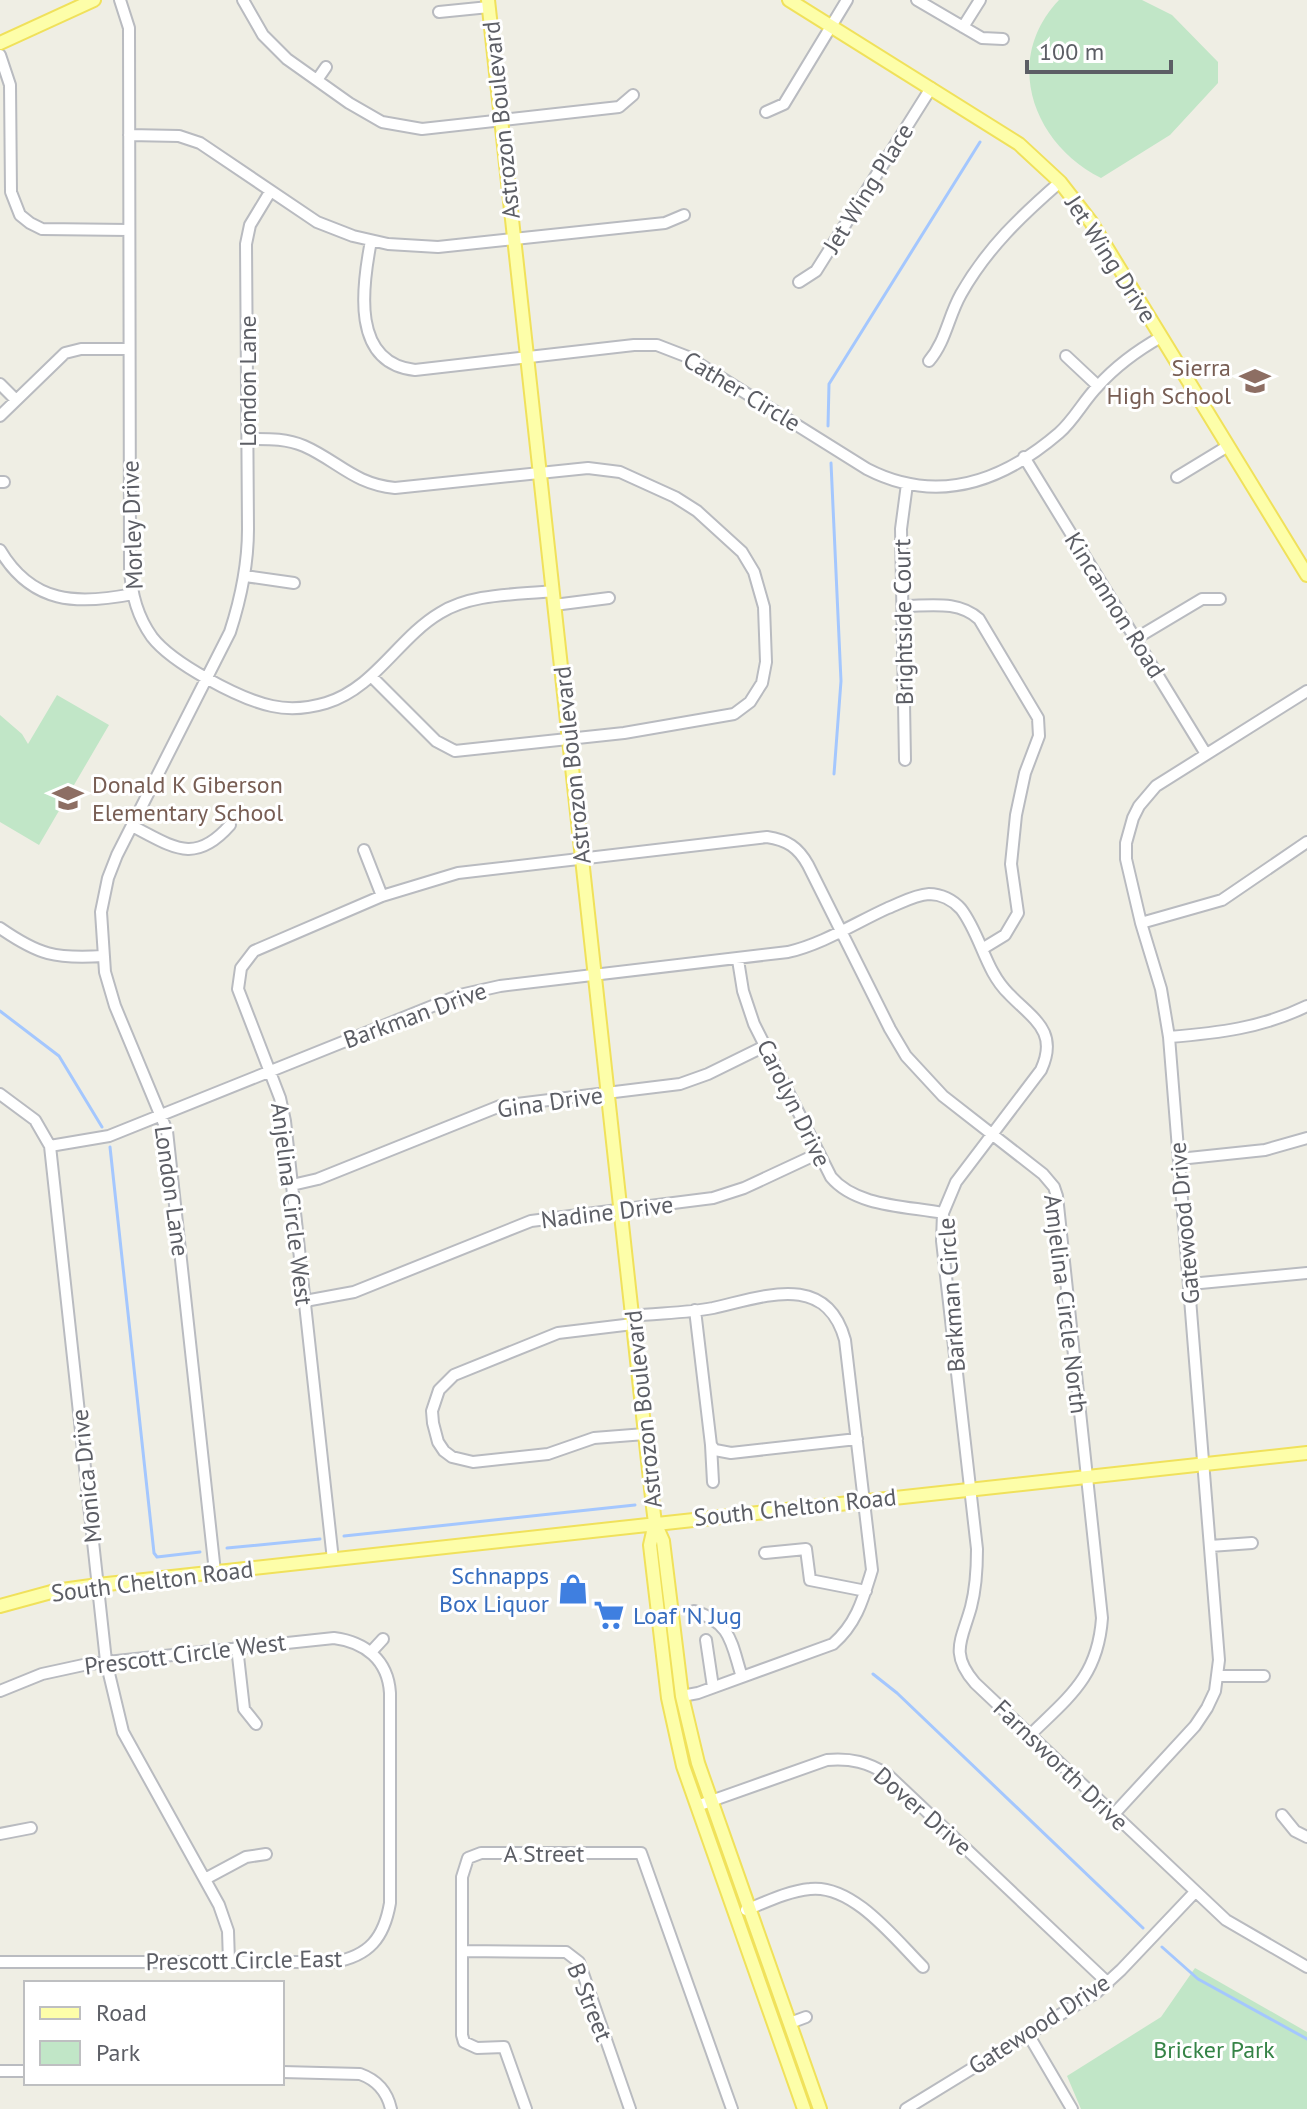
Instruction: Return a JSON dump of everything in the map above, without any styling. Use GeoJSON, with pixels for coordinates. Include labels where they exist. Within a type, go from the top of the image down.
{"type":"FeatureCollection","features":[{"type":"Feature","properties":{"kind":"main road"},"geometry":{"type":"LineString","coordinates":[[0,43],[94,0]]}},
{"type":"Feature","properties":{"kind":"main road","name":"Jet Wing Drive"},"geometry":{"type":"LineString","coordinates":[[789,0],[1019,144],[1060,182],[1091,222],[1307,575]]}},
{"type":"Feature","properties":{"kind":"main road","name":"Astrozon Boulevard"},"geometry":{"type":"LineString","coordinates":[[488,3],[655,1523],[663,1541],[682,1696],[698,1763],[820,2109]]}},
{"type":"Feature","properties":{"kind":"main road","name":"South Chelton Road"},"geometry":{"type":"LineString","coordinates":[[0,1606],[55,1591],[98,1585],[1307,1453]]}},
{"type":"Feature","properties":{"kind":"main road","name":"Astrozon Boulevard"},"geometry":{"type":"LineString","coordinates":[[655,1523],[650,1545],[668,1698],[679,1752],[804,2109]]}},
{"type":"Feature","properties":{"kind":"street","name":"Morley Drive"},"geometry":{"type":"LineString","coordinates":[[120,0],[129,28],[130,568],[133,594],[144,625],[162,649],[186,667],[260,703],[287,708],[315,706],[341,698],[371,676],[426,623],[451,607],[479,599],[609,598]]}},
{"type":"Feature","properties":{"kind":"street"},"geometry":{"type":"LineString","coordinates":[[243,0],[263,35],[287,59],[367,115],[403,127],[438,128],[619,107],[633,95]]}},
{"type":"Feature","properties":{"kind":"street"},"geometry":{"type":"LineString","coordinates":[[766,112],[784,104],[847,0]]}},
{"type":"Feature","properties":{"kind":"street"},"geometry":{"type":"LineString","coordinates":[[917,0],[982,38],[1003,39]]}},
{"type":"Feature","properties":{"kind":"street"},"geometry":{"type":"LineString","coordinates":[[963,27],[980,0]]}},
{"type":"Feature","properties":{"kind":"street","name":"Astrozon Boulevard"},"geometry":{"type":"LineString","coordinates":[[439,12],[488,3]]}},
{"type":"Feature","properties":{"kind":"street"},"geometry":{"type":"LineString","coordinates":[[0,55],[10,85],[11,192],[20,215],[42,229],[129,230]]}},
{"type":"Feature","properties":{"kind":"street"},"geometry":{"type":"LineString","coordinates":[[317,80],[326,67]]}},
{"type":"Feature","properties":{"kind":"street","name":"Jet Wing Place"},"geometry":{"type":"LineString","coordinates":[[799,282],[816,271],[931,88]]}},
{"type":"Feature","properties":{"kind":"street"},"geometry":{"type":"LineString","coordinates":[[129,135],[179,136],[200,143],[317,222],[371,241],[412,247],[438,247],[665,223],[684,215]]}},
{"type":"Feature","properties":{"kind":"street"},"geometry":{"type":"LineString","coordinates":[[929,361],[941,347],[959,299],[985,255],[1010,225],[1060,182]]}},
{"type":"Feature","properties":{"kind":"street","name":"London Lane"},"geometry":{"type":"LineString","coordinates":[[215,1572],[169,1143],[161,1114],[115,1006],[103,956],[101,928],[104,895],[117,855],[230,632],[245,576],[248,548],[247,234],[270,192]]}},
{"type":"Feature","properties":{"kind":"street","name":"Cather Circle"},"geometry":{"type":"LineString","coordinates":[[371,241],[363,285],[368,331],[376,350],[392,364],[415,370],[634,345],[667,347],[867,469],[907,484],[932,488],[962,485],[987,478],[1024,457],[1058,434],[1113,371],[1161,337]]}},
{"type":"Feature","properties":{"kind":"street"},"geometry":{"type":"LineString","coordinates":[[0,416],[65,353],[81,349],[129,349]]}},
{"type":"Feature","properties":{"kind":"street"},"geometry":{"type":"LineString","coordinates":[[1066,356],[1098,386]]}},
{"type":"Feature","properties":{"kind":"street"},"geometry":{"type":"LineString","coordinates":[[0,384],[15,399]]}},
{"type":"Feature","properties":{"kind":"street"},"geometry":{"type":"LineString","coordinates":[[248,439],[275,439],[301,445],[354,478],[380,487],[409,488],[588,468],[620,472],[686,504],[732,542],[754,572],[764,607],[765,673],[757,693],[734,714],[569,739],[455,751],[436,741],[371,676]]}},
{"type":"Feature","properties":{"kind":"street"},"geometry":{"type":"LineString","coordinates":[[1177,477],[1228,446]]}},
{"type":"Feature","properties":{"kind":"street","name":"Kincannon Road"},"geometry":{"type":"LineString","coordinates":[[1024,457],[1206,754]]}},
{"type":"Feature","properties":{"kind":"street","name":"Brightside Court"},"geometry":{"type":"LineString","coordinates":[[905,760],[902,517],[907,484]]}},
{"type":"Feature","properties":{"kind":"street"},"geometry":{"type":"LineString","coordinates":[[0,550],[25,581],[58,598],[88,601],[133,594]]}},
{"type":"Feature","properties":{"kind":"street"},"geometry":{"type":"LineString","coordinates":[[245,576],[294,583]]}},
{"type":"Feature","properties":{"kind":"street"},"geometry":{"type":"LineString","coordinates":[[1135,639],[1202,599],[1220,599]]}},
{"type":"Feature","properties":{"kind":"street"},"geometry":{"type":"LineString","coordinates":[[903,606],[948,605],[973,614],[979,619],[1038,718],[1039,736],[1025,773],[1016,815],[1011,864],[1018,913],[1005,935],[982,949]]}},
{"type":"Feature","properties":{"kind":"street","name":"Gatewood Drive"},"geometry":{"type":"LineString","coordinates":[[1114,1814],[1195,1726],[1211,1700],[1219,1660],[1169,1037],[1161,989],[1126,859],[1126,843],[1139,806],[1156,786],[1307,691]]}},
{"type":"Feature","properties":{"kind":"street"},"geometry":{"type":"LineString","coordinates":[[132,826],[186,850],[215,842],[230,825]]}},
{"type":"Feature","properties":{"kind":"street","name":"Anjelina Circle West"},"geometry":{"type":"LineString","coordinates":[[333,1560],[283,1109],[238,989],[245,959],[264,945],[382,896],[474,869],[767,837],[786,841],[802,855],[840,930]]}},
{"type":"Feature","properties":{"kind":"street"},"geometry":{"type":"LineString","coordinates":[[1141,923],[1222,900],[1307,842]]}},
{"type":"Feature","properties":{"kind":"street"},"geometry":{"type":"LineString","coordinates":[[364,850],[382,896]]}},
{"type":"Feature","properties":{"kind":"street","name":"Barkman Circle"},"geometry":{"type":"LineString","coordinates":[[840,930],[910,899],[931,894],[949,899],[969,923],[1002,987],[1042,1027],[1047,1043],[1041,1070],[956,1182],[943,1213],[942,1241],[969,1489]]}},
{"type":"Feature","properties":{"kind":"street"},"geometry":{"type":"LineString","coordinates":[[0,928],[39,952],[74,958],[103,956]]}},
{"type":"Feature","properties":{"kind":"street","name":"Barkman Drive"},"geometry":{"type":"LineString","coordinates":[[50,1146],[97,1140],[460,995],[500,986],[738,960],[798,950],[840,930]]}},
{"type":"Feature","properties":{"kind":"street","name":"Amjelina Circle North"},"geometry":{"type":"LineString","coordinates":[[840,930],[906,1056],[943,1096],[1043,1174],[1057,1196],[1102,1618],[1101,1639],[1089,1672],[1031,1734]]}},
{"type":"Feature","properties":{"kind":"street","name":"Carolyn Drive"},"geometry":{"type":"LineString","coordinates":[[738,960],[746,1003],[765,1046],[817,1154],[838,1185],[856,1196],[943,1213]]}},
{"type":"Feature","properties":{"kind":"street"},"geometry":{"type":"LineString","coordinates":[[1169,1037],[1257,1026],[1307,1006]]}},
{"type":"Feature","properties":{"kind":"street","name":"Gina Drive"},"geometry":{"type":"LineString","coordinates":[[292,1185],[318,1179],[500,1106],[693,1080],[765,1046]]}},
{"type":"Feature","properties":{"kind":"street"},"geometry":{"type":"LineString","coordinates":[[0,1094],[35,1120],[50,1146]]}},
{"type":"Feature","properties":{"kind":"street"},"geometry":{"type":"LineString","coordinates":[[1179,1159],[1255,1152],[1307,1138]]}},
{"type":"Feature","properties":{"kind":"street","name":"Monica Drive"},"geometry":{"type":"LineString","coordinates":[[50,1146],[106,1661],[123,1732],[225,1919],[229,1962]]}},
{"type":"Feature","properties":{"kind":"street","name":"Nadine Drive"},"geometry":{"type":"LineString","coordinates":[[305,1301],[354,1292],[531,1221],[698,1201],[730,1193],[817,1154]]}},
{"type":"Feature","properties":{"kind":"street"},"geometry":{"type":"LineString","coordinates":[[1190,1284],[1307,1273]]}},
{"type":"Feature","properties":{"kind":"street"},"geometry":{"type":"LineString","coordinates":[[645,1434],[594,1438],[548,1454],[473,1462],[452,1457],[444,1451],[438,1442],[432,1411],[439,1390],[454,1375],[558,1333],[794,1293],[823,1304],[837,1319],[845,1340],[866,1499],[872,1570],[866,1591],[854,1620],[833,1644],[682,1696]]}},
{"type":"Feature","properties":{"kind":"street"},"geometry":{"type":"LineString","coordinates":[[695,1310],[713,1482]]}},
{"type":"Feature","properties":{"kind":"street"},"geometry":{"type":"LineString","coordinates":[[711,1445],[715,1450],[731,1453],[857,1439]]}},
{"type":"Feature","properties":{"kind":"street","name":"Farnsworth Drive"},"geometry":{"type":"LineString","coordinates":[[969,1489],[977,1549],[977,1578],[971,1608],[959,1640],[959,1656],[964,1670],[1226,1920],[1307,1967]]}},
{"type":"Feature","properties":{"kind":"street"},"geometry":{"type":"LineString","coordinates":[[1210,1546],[1252,1543]]}},
{"type":"Feature","properties":{"kind":"street"},"geometry":{"type":"LineString","coordinates":[[765,1553],[806,1549],[810,1580],[866,1591]]}},
{"type":"Feature","properties":{"kind":"street"},"geometry":{"type":"LineString","coordinates":[[694,1611],[714,1617],[719,1622],[730,1640],[742,1677]]}},
{"type":"Feature","properties":{"kind":"street","name":"Prescott Circle West"},"geometry":{"type":"LineString","coordinates":[[0,1691],[42,1674],[106,1661],[237,1647],[334,1638],[353,1641],[371,1652]]}},
{"type":"Feature","properties":{"kind":"street"},"geometry":{"type":"LineString","coordinates":[[371,1652],[383,1639]]}},
{"type":"Feature","properties":{"kind":"street"},"geometry":{"type":"LineString","coordinates":[[706,1640],[713,1687]]}},
{"type":"Feature","properties":{"kind":"street"},"geometry":{"type":"LineString","coordinates":[[237,1647],[244,1709],[256,1724]]}},
{"type":"Feature","properties":{"kind":"street","name":"Prescott Circle East"},"geometry":{"type":"LineString","coordinates":[[0,1962],[334,1962],[360,1955],[372,1946],[384,1925],[390,1903],[390,1693],[384,1667],[371,1652]]}},
{"type":"Feature","properties":{"kind":"street"},"geometry":{"type":"LineString","coordinates":[[1218,1676],[1264,1676]]}},
{"type":"Feature","properties":{"kind":"street","name":"Dover Drive"},"geometry":{"type":"LineString","coordinates":[[697,1806],[827,1760],[844,1758],[875,1766],[1108,1983]]}},
{"type":"Feature","properties":{"kind":"street"},"geometry":{"type":"LineString","coordinates":[[1282,1815],[1295,1831],[1307,1837]]}},
{"type":"Feature","properties":{"kind":"street"},"geometry":{"type":"LineString","coordinates":[[0,1834],[31,1828]]}},
{"type":"Feature","properties":{"kind":"street","name":"A Street"},"geometry":{"type":"LineString","coordinates":[[526,2109],[504,2047],[477,2048],[464,2042],[461,2027],[462,1877],[465,1864],[475,1855],[641,1853],[732,2109]]}},
{"type":"Feature","properties":{"kind":"street"},"geometry":{"type":"LineString","coordinates":[[205,1879],[246,1857],[266,1854]]}},
{"type":"Feature","properties":{"kind":"street"},"geometry":{"type":"LineString","coordinates":[[734,1915],[798,1891],[825,1889],[855,1902],[923,1967]]}},
{"type":"Feature","properties":{"kind":"street","name":"Gatewood Drive"},"geometry":{"type":"LineString","coordinates":[[906,2109],[1108,1983],[1195,1892]]}},
{"type":"Feature","properties":{"kind":"street"},"geometry":{"type":"LineString","coordinates":[[372,1946],[382,1955]]}},
{"type":"Feature","properties":{"kind":"street","name":"B Street"},"geometry":{"type":"LineString","coordinates":[[462,1951],[572,1951],[579,1962],[630,2109]]}},
{"type":"Feature","properties":{"kind":"street"},"geometry":{"type":"LineString","coordinates":[[790,2023],[806,2017]]}},
{"type":"Feature","properties":{"kind":"street"},"geometry":{"type":"LineString","coordinates":[[1028,2034],[1072,2109]]}},
{"type":"Feature","properties":{"kind":"street"},"geometry":{"type":"LineString","coordinates":[[0,2071],[24,2071]]}},
{"type":"Feature","properties":{"kind":"street"},"geometry":{"type":"LineString","coordinates":[[284,2072],[347,2072],[371,2078],[385,2093],[391,2109]]}},
{"type":"Feature","properties":{"kind":"street"},"geometry":{"type":"LineString","coordinates":[[379,2085],[388,2076]]}},
{"type":"Feature","properties":{"kind":"green space"},"geometry":{"type":"Polygon","coordinates":[[[1059,0],[1142,0],[1172,15],[1218,62],[1218,83],[1170,135],[1101,178],[1077,163],[1058,144],[1043,123],[1033,99],[1029,74],[1032,48],[1042,23],[1059,0]]]}},
{"type":"Feature","properties":{"kind":"green space"},"geometry":{"type":"Polygon","coordinates":[[[57,695],[109,725],[39,845],[0,822],[0,715],[22,734],[28,744],[57,695]]]}},
{"type":"Feature","properties":{"kind":"green space","name":"Bricker Park"},"geometry":{"type":"Polygon","coordinates":[[[1195,1968],[1307,2032],[1307,2109],[1081,2109],[1067,2076],[1161,2017],[1195,1968]]]}},
{"type":"Feature","properties":{"kind":"waterway"},"geometry":{"type":"LineString","coordinates":[[828,426],[829,384],[980,142]]}},
{"type":"Feature","properties":{"kind":"waterway"},"geometry":{"type":"LineString","coordinates":[[831,463],[841,681],[834,774]]}},
{"type":"Feature","properties":{"kind":"waterway"},"geometry":{"type":"LineString","coordinates":[[0,1011],[59,1056],[102,1127]]}},
{"type":"Feature","properties":{"kind":"waterway"},"geometry":{"type":"LineString","coordinates":[[110,1147],[154,1553],[157,1557],[200,1552]]}},
{"type":"Feature","properties":{"kind":"waterway"},"geometry":{"type":"LineString","coordinates":[[344,1536],[635,1505]]}},
{"type":"Feature","properties":{"kind":"waterway"},"geometry":{"type":"LineString","coordinates":[[227,1548],[320,1539]]}},
{"type":"Feature","properties":{"kind":"waterway"},"geometry":{"type":"LineString","coordinates":[[873,1674],[897,1693],[1143,1928]]}},
{"type":"Feature","properties":{"kind":"waterway"},"geometry":{"type":"LineString","coordinates":[[1162,1947],[1198,1979],[1307,2039]]}},
{"type":"Feature","properties":{"kind":"place","name":"Sierra High School"},"geometry":{"type":"Point","coordinates":[1255,381]}},
{"type":"Feature","properties":{"kind":"place","name":"Donald K Giberson Elementary School"},"geometry":{"type":"Point","coordinates":[68,798]}},
{"type":"Feature","properties":{"kind":"place","name":"Schnapps Box Liquor"},"geometry":{"type":"Point","coordinates":[573,1589]}},
{"type":"Feature","properties":{"kind":"place","name":"Loaf 'N Jug"},"geometry":{"type":"Point","coordinates":[609,1615]}}]}
